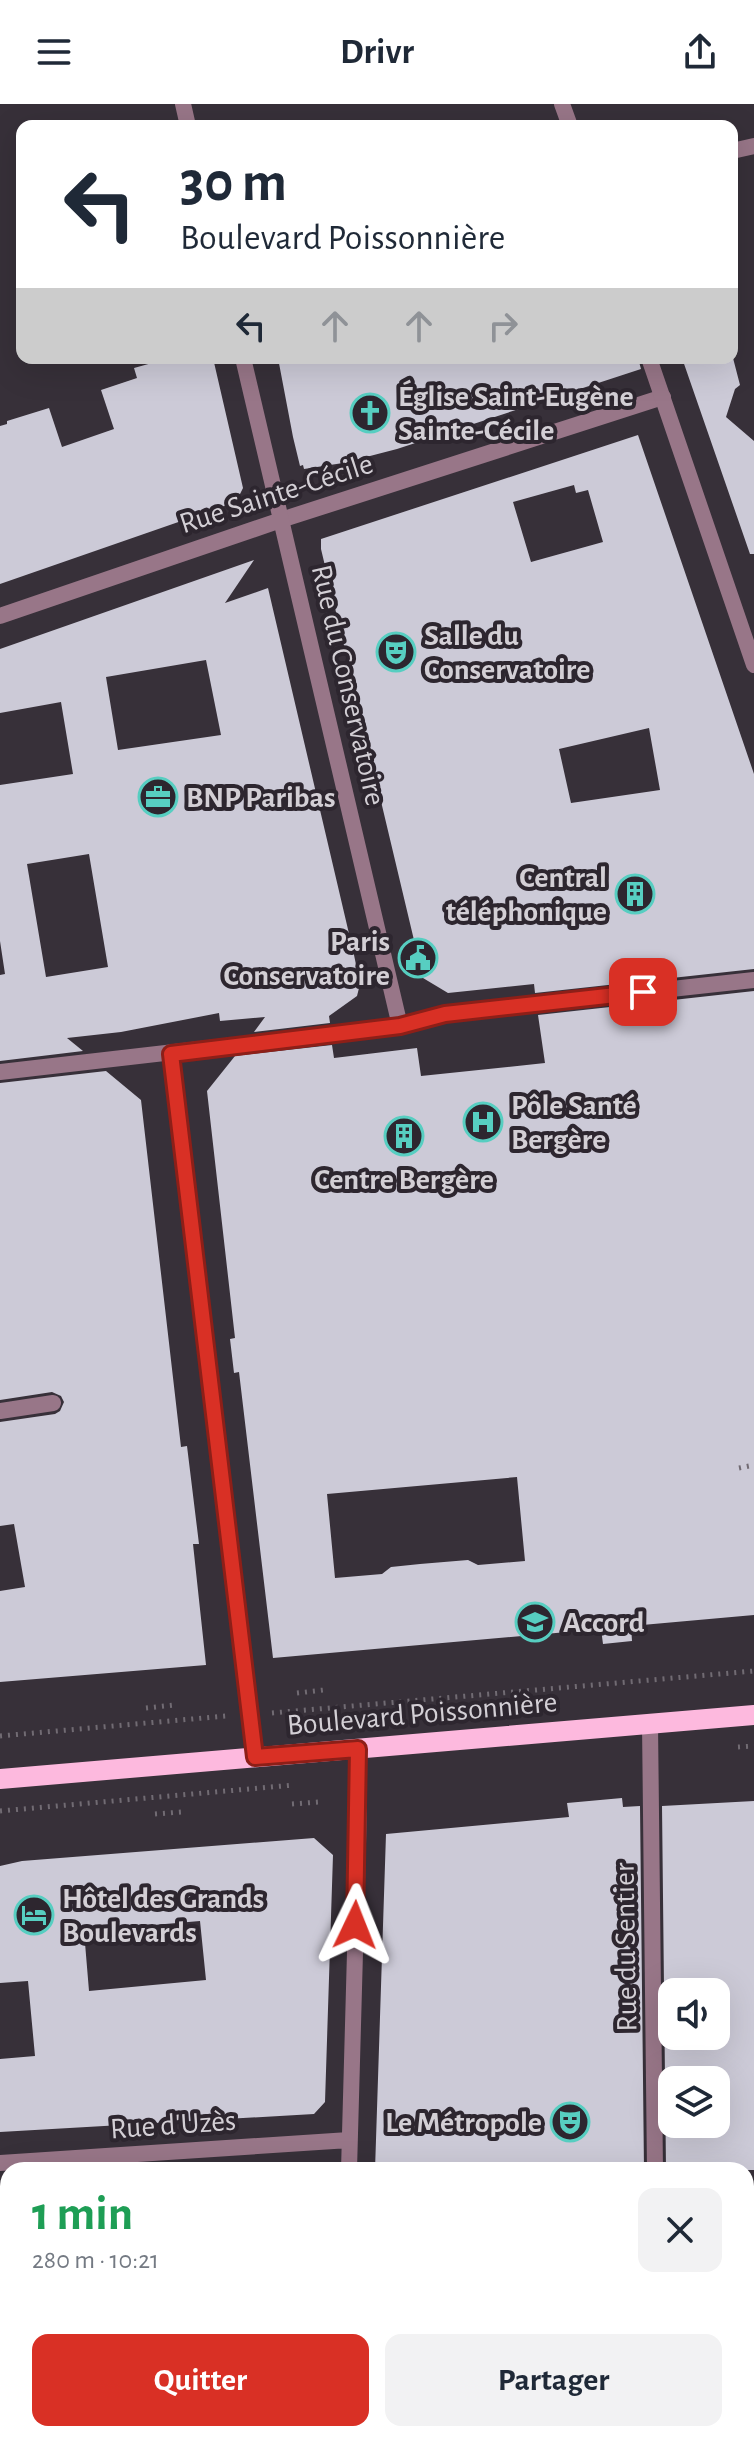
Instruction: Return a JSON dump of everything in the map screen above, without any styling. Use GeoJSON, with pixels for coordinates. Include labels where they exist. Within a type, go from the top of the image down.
{"type":"FeatureCollection","features":[{"type":"Feature","properties":{"kind":"main road","name":"Boulevard Poissonnière"},"geometry":{"type":"LineString","coordinates":[[0,1779],[754,1715]]}},
{"type":"Feature","properties":{"kind":"street","name":"Rue du Conservatoire"},"geometry":{"type":"LineString","coordinates":[[244,364],[400,1026]]}},
{"type":"Feature","properties":{"kind":"street"},"geometry":{"type":"LineString","coordinates":[[651,364],[754,665]]}},
{"type":"Feature","properties":{"kind":"street","name":"Rue Sainte-Cécile"},"geometry":{"type":"LineString","coordinates":[[0,616],[281,520],[663,397]]}},
{"type":"Feature","properties":{"kind":"street"},"geometry":{"type":"LineString","coordinates":[[0,1072],[400,1026],[445,1014],[754,980]]}},
{"type":"Feature","properties":{"kind":"street"},"geometry":{"type":"LineString","coordinates":[[171,1054],[255,1757]]}},
{"type":"Feature","properties":{"kind":"street"},"geometry":{"type":"LineString","coordinates":[[0,1411],[53,1403]]}},
{"type":"Feature","properties":{"kind":"street","name":"Rue du Sentier"},"geometry":{"type":"LineString","coordinates":[[650,1724],[655,2162]]}},
{"type":"Feature","properties":{"kind":"street"},"geometry":{"type":"LineString","coordinates":[[349,2162],[358,1749]]}},
{"type":"Feature","properties":{"kind":"street","name":"Rue d'Uzès"},"geometry":{"type":"LineString","coordinates":[[15,2162],[349,2140]]}},
{"type":"Feature","properties":{"kind":"path"},"geometry":{"type":"LineString","coordinates":[[739,1468],[754,1465]]}},
{"type":"Feature","properties":{"kind":"path","name":"Boulevard Poissonnière"},"geometry":{"type":"LineString","coordinates":[[273,1713],[754,1671]]}},
{"type":"Feature","properties":{"kind":"path"},"geometry":{"type":"LineString","coordinates":[[297,1693],[324,1690]]}},
{"type":"Feature","properties":{"kind":"path"},"geometry":{"type":"LineString","coordinates":[[146,1708],[174,1705]]}},
{"type":"Feature","properties":{"kind":"path"},"geometry":{"type":"LineString","coordinates":[[0,1736],[233,1716]]}},
{"type":"Feature","properties":{"kind":"path"},"geometry":{"type":"LineString","coordinates":[[292,1804],[319,1802]]}},
{"type":"Feature","properties":{"kind":"path"},"geometry":{"type":"LineString","coordinates":[[155,1814],[181,1812]]}},
{"type":"Feature","properties":{"kind":"building"},"geometry":{"type":"Polygon","coordinates":[[[148,364],[214,364],[243,488],[236,502],[0,584],[0,426],[49,408],[62,447],[114,429],[101,390],[137,378],[134,368],[148,364]]]}},
{"type":"Feature","properties":{"kind":"building","name":"Église Saint-Eugène Sainte-Cécile"},"geometry":{"type":"Polygon","coordinates":[[[279,364],[640,364],[641,369],[397,449],[343,463],[304,469],[303,465],[300,466],[279,364]]]}},
{"type":"Feature","properties":{"kind":"building"},"geometry":{"type":"Polygon","coordinates":[[[684,364],[735,364],[740,385],[735,389],[726,417],[754,441],[754,554],[750,554],[684,364]]]}},
{"type":"Feature","properties":{"kind":"building"},"geometry":{"type":"Polygon","coordinates":[[[638,435],[754,774],[754,969],[535,993],[534,984],[448,993],[423,978],[321,539],[638,435]],[[574,485],[513,502],[531,562],[603,542],[588,490],[576,493],[574,485]],[[649,728],[559,749],[571,803],[660,790],[649,728]]]}},
{"type":"Feature","properties":{"kind":"building","name":"BNP Paribas"},"geometry":{"type":"Polygon","coordinates":[[[254,560],[225,603],[268,588],[360,984],[357,996],[329,1016],[330,1023],[254,1032],[265,1017],[220,1021],[219,1013],[121,1032],[67,1038],[83,1051],[0,1061],[0,975],[5,974],[0,941],[0,785],[73,774],[61,702],[0,713],[0,649],[254,560]],[[206,660],[106,677],[118,750],[221,735],[206,660]],[[89,854],[27,864],[46,977],[108,967],[89,854]]]}},
{"type":"Feature","properties":{"kind":"building"},"geometry":{"type":"Polygon","coordinates":[[[754,991],[754,1615],[631,1626],[632,1641],[603,1644],[601,1629],[273,1658],[239,1372],[234,1373],[230,1339],[235,1338],[207,1091],[235,1056],[332,1045],[334,1058],[417,1048],[421,1076],[545,1063],[538,1015],[754,991]],[[517,1477],[327,1494],[335,1578],[382,1574],[391,1567],[420,1564],[468,1560],[478,1565],[525,1561],[517,1477]]]}},
{"type":"Feature","properties":{"kind":"building"},"geometry":{"type":"Polygon","coordinates":[[[106,1071],[141,1100],[181,1447],[187,1446],[199,1544],[193,1544],[206,1665],[0,1682],[0,1591],[25,1587],[14,1524],[0,1526],[0,1422],[55,1414],[64,1402],[61,1396],[52,1392],[0,1400],[0,1083],[106,1071]]]}},
{"type":"Feature","properties":{"kind":"building"},"geometry":{"type":"Polygon","coordinates":[[[622,1798],[623,1807],[640,1806],[644,2162],[375,2162],[386,1834],[569,1817],[567,1803],[622,1798]]]}},
{"type":"Feature","properties":{"kind":"building"},"geometry":{"type":"Polygon","coordinates":[[[754,1801],[754,2162],[666,2162],[666,2138],[730,2138],[730,2066],[665,2066],[665,2050],[730,2050],[730,1978],[664,1978],[662,1806],[754,1801]]]}},
{"type":"Feature","properties":{"kind":"building"},"geometry":{"type":"Polygon","coordinates":[[[314,1838],[333,1855],[325,2102],[314,2114],[0,2132],[0,2059],[35,2056],[28,1981],[0,1983],[0,1866],[22,1861],[314,1838]],[[200,1921],[84,1931],[89,1991],[206,1980],[200,1921]]]}},
{"type":"Feature","properties":{"kind":"place","name":"Église Saint-Eugène Sainte-Cécile"},"geometry":{"type":"Point","coordinates":[370,413]}},
{"type":"Feature","properties":{"kind":"place","name":"Salle du Conservatoire"},"geometry":{"type":"Point","coordinates":[396,652]}},
{"type":"Feature","properties":{"kind":"place","name":"BNP Paribas"},"geometry":{"type":"Point","coordinates":[158,797]}},
{"type":"Feature","properties":{"kind":"place","name":"Central téléphonique"},"geometry":{"type":"Point","coordinates":[635,894]}},
{"type":"Feature","properties":{"kind":"place","name":"Paris Conservatoire"},"geometry":{"type":"Point","coordinates":[418,958]}},
{"type":"Feature","properties":{"kind":"place","name":"Pôle Santé Bergère"},"geometry":{"type":"Point","coordinates":[483,1122]}},
{"type":"Feature","properties":{"kind":"place","name":"Centre Bergère"},"geometry":{"type":"Point","coordinates":[404,1136]}},
{"type":"Feature","properties":{"kind":"place","name":"Accord"},"geometry":{"type":"Point","coordinates":[535,1622]}},
{"type":"Feature","properties":{"kind":"place","name":"Hôtel des Grands Boulevards"},"geometry":{"type":"Point","coordinates":[34,1915]}},
{"type":"Feature","properties":{"kind":"place","name":"Le Métropole"},"geometry":{"type":"Point","coordinates":[570,2122]}},
{"type":"Feature","properties":{"kind":"route"},"geometry":{"type":"LineString","coordinates":[[355,1925],[358,1749],[255,1757],[171,1054],[400,1026],[445,1014],[643,992]]}}]}
